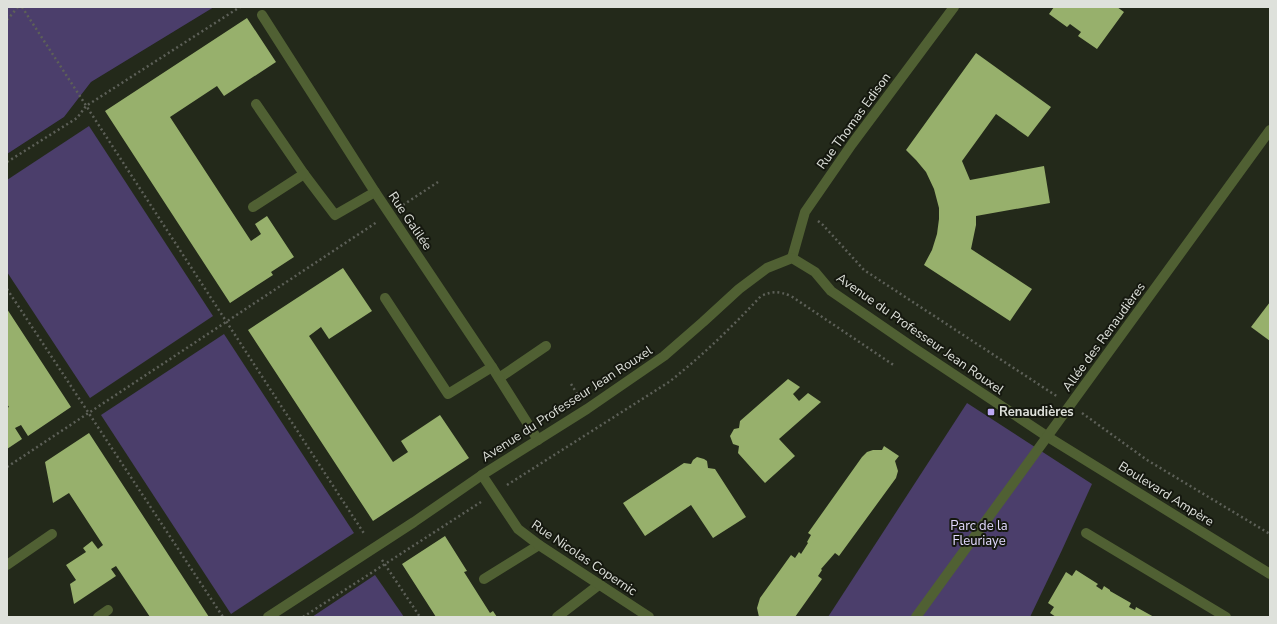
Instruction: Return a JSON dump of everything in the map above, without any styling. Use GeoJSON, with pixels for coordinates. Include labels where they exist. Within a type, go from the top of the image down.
{"type":"FeatureCollection","features":[{"type":"Feature","properties":{"kind":"street","name":"Rue Thomas Edison"},"geometry":{"type":"LineString","coordinates":[[792,258],[805,212],[852,144],[954,7]]}},
{"type":"Feature","properties":{"kind":"street","name":"Rue Galilée"},"geometry":{"type":"LineString","coordinates":[[262,16],[375,192],[492,367],[538,440]]}},
{"type":"Feature","properties":{"kind":"street"},"geometry":{"type":"LineString","coordinates":[[256,104],[304,174],[335,215],[375,192]]}},
{"type":"Feature","properties":{"kind":"street","name":"Allée des Renaudières"},"geometry":{"type":"LineString","coordinates":[[916,617],[1270,130]]}},
{"type":"Feature","properties":{"kind":"street"},"geometry":{"type":"LineString","coordinates":[[253,207],[304,174]]}},
{"type":"Feature","properties":{"kind":"street","name":"Avenue du Professeur Jean Rouxel"},"geometry":{"type":"LineString","coordinates":[[268,617],[482,475],[587,409],[664,356],[738,289],[767,268],[792,258],[815,272],[832,291],[911,346],[1048,437]]}},
{"type":"Feature","properties":{"kind":"street"},"geometry":{"type":"LineString","coordinates":[[385,298],[448,394],[492,367]]}},
{"type":"Feature","properties":{"kind":"street"},"geometry":{"type":"LineString","coordinates":[[499,378],[546,346]]}},
{"type":"Feature","properties":{"kind":"street","name":"Boulevard Ampère"},"geometry":{"type":"LineString","coordinates":[[1048,437],[1270,574]]}},
{"type":"Feature","properties":{"kind":"street","name":"Rue Nicolas Copernic"},"geometry":{"type":"LineString","coordinates":[[482,475],[518,529],[539,545],[649,617]]}},
{"type":"Feature","properties":{"kind":"street"},"geometry":{"type":"LineString","coordinates":[[1086,533],[1226,617]]}},
{"type":"Feature","properties":{"kind":"street"},"geometry":{"type":"LineString","coordinates":[[7,565],[52,534]]}},
{"type":"Feature","properties":{"kind":"street"},"geometry":{"type":"LineString","coordinates":[[484,579],[539,545]]}},
{"type":"Feature","properties":{"kind":"street"},"geometry":{"type":"LineString","coordinates":[[558,617],[600,584]]}},
{"type":"Feature","properties":{"kind":"street"},"geometry":{"type":"LineString","coordinates":[[98,617],[108,610]]}},
{"type":"Feature","properties":{"kind":"path"},"geometry":{"type":"LineString","coordinates":[[7,20],[18,7]]}},
{"type":"Feature","properties":{"kind":"path"},"geometry":{"type":"LineString","coordinates":[[22,7],[226,322],[420,617]]}},
{"type":"Feature","properties":{"kind":"path"},"geometry":{"type":"LineString","coordinates":[[7,162],[77,118],[86,106],[240,7]]}},
{"type":"Feature","properties":{"kind":"path"},"geometry":{"type":"LineString","coordinates":[[7,467],[438,182]]}},
{"type":"Feature","properties":{"kind":"path"},"geometry":{"type":"LineString","coordinates":[[805,212],[823,225],[864,270],[1071,405],[1147,460],[1270,534]]}},
{"type":"Feature","properties":{"kind":"path"},"geometry":{"type":"LineString","coordinates":[[7,289],[223,617]]}},
{"type":"Feature","properties":{"kind":"path"},"geometry":{"type":"LineString","coordinates":[[303,617],[669,382],[687,368],[717,340],[760,296],[769,292],[780,292],[790,296],[895,366]]}},
{"type":"Feature","properties":{"kind":"path"},"geometry":{"type":"LineString","coordinates":[[571,384],[582,402]]}},
{"type":"Feature","properties":{"kind":"shaded area"},"geometry":{"type":"Polygon","coordinates":[[[214,7],[1270,7],[1270,617],[7,617],[7,154],[64,117],[91,82],[214,7]]]}},
{"type":"Feature","properties":{"kind":"green space"},"geometry":{"type":"Polygon","coordinates":[[[7,7],[214,7],[91,82],[64,117],[7,154],[7,7]]]}},
{"type":"Feature","properties":{"kind":"green space"},"geometry":{"type":"Polygon","coordinates":[[[89,126],[213,316],[90,398],[7,272],[7,180],[89,126]]]}},
{"type":"Feature","properties":{"kind":"green space"},"geometry":{"type":"Polygon","coordinates":[[[224,334],[354,533],[231,614],[101,415],[224,334]]]}},
{"type":"Feature","properties":{"kind":"green space","name":"Parc de la Fleuriaye"},"geometry":{"type":"Polygon","coordinates":[[[967,403],[1092,484],[1030,617],[828,617],[967,403]]]}},
{"type":"Feature","properties":{"kind":"green space"},"geometry":{"type":"Polygon","coordinates":[[[375,575],[404,617],[312,617],[375,575]]]}},
{"type":"Feature","properties":{"kind":"building"},"geometry":{"type":"Polygon","coordinates":[[[1054,7],[1117,7],[1124,12],[1097,49],[1078,36],[1081,32],[1070,24],[1067,27],[1049,14],[1054,7]]]}},
{"type":"Feature","properties":{"kind":"building"},"geometry":{"type":"Polygon","coordinates":[[[247,18],[276,62],[224,96],[217,86],[170,117],[251,241],[261,234],[255,224],[267,216],[294,257],[271,272],[273,275],[230,303],[105,111],[247,18]]]}},
{"type":"Feature","properties":{"kind":"building"},"geometry":{"type":"Polygon","coordinates":[[[976,53],[1051,107],[1028,137],[996,114],[962,161],[970,180],[1044,166],[1050,203],[976,216],[976,225],[971,249],[1032,289],[1010,321],[924,265],[932,250],[937,234],[939,208],[934,189],[926,172],[906,150],[976,53]]]}},
{"type":"Feature","properties":{"kind":"building"},"geometry":{"type":"Polygon","coordinates":[[[343,268],[372,311],[329,339],[321,327],[309,336],[393,462],[408,452],[401,441],[440,415],[469,458],[373,521],[248,330],[343,268]]]}},
{"type":"Feature","properties":{"kind":"building"},"geometry":{"type":"Polygon","coordinates":[[[1270,302],[1270,341],[1251,327],[1270,302]]]}},
{"type":"Feature","properties":{"kind":"building"},"geometry":{"type":"Polygon","coordinates":[[[7,309],[71,407],[28,436],[21,425],[15,428],[22,439],[7,449],[7,408],[9,407],[7,404],[7,309]]]}},
{"type":"Feature","properties":{"kind":"building"},"geometry":{"type":"Polygon","coordinates":[[[788,379],[800,387],[793,394],[799,401],[808,393],[821,402],[779,439],[795,456],[765,483],[738,453],[739,446],[733,444],[730,436],[734,429],[739,428],[740,421],[788,379]]]}},
{"type":"Feature","properties":{"kind":"building"},"geometry":{"type":"Polygon","coordinates":[[[89,433],[209,617],[150,617],[116,566],[111,569],[116,576],[74,604],[70,584],[76,580],[66,565],[86,552],[83,548],[92,541],[98,549],[103,545],[69,493],[53,503],[45,462],[89,433]]]}},
{"type":"Feature","properties":{"kind":"building"},"geometry":{"type":"Polygon","coordinates":[[[884,446],[899,456],[895,461],[898,471],[896,478],[839,556],[835,553],[821,569],[822,570],[818,576],[822,579],[795,617],[759,617],[757,608],[760,598],[791,555],[795,558],[799,552],[801,554],[811,535],[808,533],[862,457],[867,452],[882,450],[884,446]]]}},
{"type":"Feature","properties":{"kind":"building"},"geometry":{"type":"Polygon","coordinates":[[[697,457],[707,461],[708,468],[715,469],[746,517],[713,538],[691,505],[645,536],[623,503],[684,463],[691,464],[697,457]]]}},
{"type":"Feature","properties":{"kind":"building"},"geometry":{"type":"Polygon","coordinates":[[[445,536],[467,571],[464,572],[490,613],[493,611],[497,617],[436,617],[402,564],[445,536]]]}},
{"type":"Feature","properties":{"kind":"building"},"geometry":{"type":"Polygon","coordinates":[[[1076,570],[1098,584],[1096,586],[1102,590],[1104,586],[1131,603],[1129,607],[1135,610],[1136,607],[1154,617],[1056,617],[1050,613],[1054,607],[1048,603],[1066,572],[1072,576],[1076,570]]]}},
{"type":"Feature","properties":{"kind":"place","name":"Renaudières"},"geometry":{"type":"Point","coordinates":[991,412]}}]}
